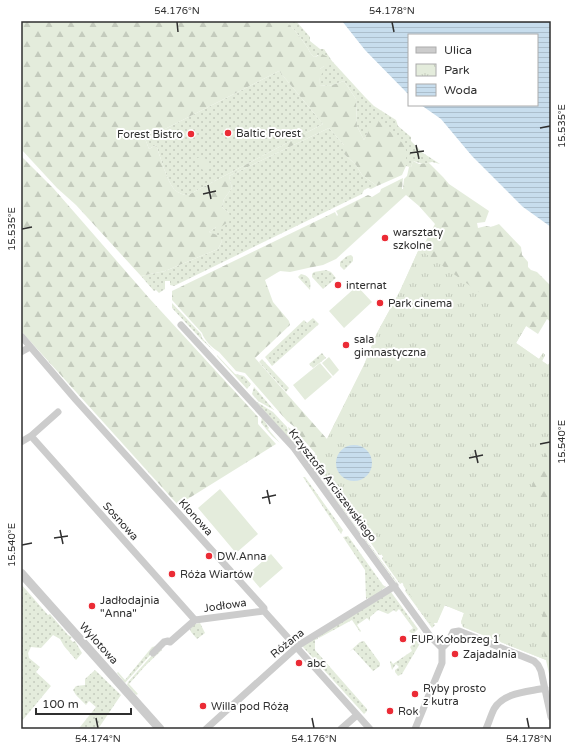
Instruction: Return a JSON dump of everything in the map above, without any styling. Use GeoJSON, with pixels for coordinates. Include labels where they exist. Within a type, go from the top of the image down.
{"type":"FeatureCollection","features":[{"type":"Feature","properties":{"kind":"street","name":"Krzysztofa Arciszewskiego"},"geometry":{"type":"LineString","coordinates":[[181,325],[294,448],[394,587],[433,639],[442,648]]}},
{"type":"Feature","properties":{"kind":"street","name":"Klonowa"},"geometry":{"type":"LineString","coordinates":[[22,337],[76,400],[264,608],[264,611],[370,729]]}},
{"type":"Feature","properties":{"kind":"street"},"geometry":{"type":"LineString","coordinates":[[21,352],[30,347]]}},
{"type":"Feature","properties":{"kind":"street"},"geometry":{"type":"LineString","coordinates":[[21,442],[58,412]]}},
{"type":"Feature","properties":{"kind":"street","name":"Sosnowa"},"geometry":{"type":"LineString","coordinates":[[30,436],[196,620]]}},
{"type":"Feature","properties":{"kind":"street","name":"Wylotowa"},"geometry":{"type":"LineString","coordinates":[[21,574],[160,729]]}},
{"type":"Feature","properties":{"kind":"street","name":"Różana"},"geometry":{"type":"LineString","coordinates":[[206,729],[306,640],[394,587]]}},
{"type":"Feature","properties":{"kind":"street","name":"Jodłowa"},"geometry":{"type":"LineString","coordinates":[[153,653],[164,642],[170,642],[196,620],[264,611]]}},
{"type":"Feature","properties":{"kind":"street"},"geometry":{"type":"LineString","coordinates":[[415,729],[442,663],[442,648],[448,642],[453,632],[462,631],[534,661],[540,668],[551,717]]}},
{"type":"Feature","properties":{"kind":"street"},"geometry":{"type":"LineString","coordinates":[[486,729],[499,702],[505,698],[545,688]]}},
{"type":"Feature","properties":{"kind":"street"},"geometry":{"type":"LineString","coordinates":[[341,729],[357,715]]}},
{"type":"Feature","properties":{"kind":"street"},"geometry":{"type":"LineString","coordinates":[[490,721],[491,729]]}},
{"type":"Feature","properties":{"kind":"green space"},"geometry":{"type":"Polygon","coordinates":[[[21,21],[286,21],[300,37],[312,55],[315,57],[322,54],[328,57],[331,62],[329,66],[324,66],[320,69],[323,72],[320,77],[319,85],[329,86],[344,81],[356,99],[357,126],[364,140],[368,132],[367,126],[377,120],[406,146],[406,166],[402,175],[377,186],[362,175],[356,165],[344,154],[344,145],[329,128],[229,176],[232,188],[224,199],[222,207],[229,213],[231,220],[221,227],[216,227],[209,232],[220,236],[222,241],[218,249],[165,271],[141,276],[76,205],[57,188],[21,149],[21,21]],[[279,71],[163,130],[161,128],[144,136],[149,149],[156,145],[164,168],[174,189],[181,194],[188,195],[323,124],[279,71]]]}},
{"type":"Feature","properties":{"kind":"green space"},"geometry":{"type":"Polygon","coordinates":[[[286,21],[296,21],[310,37],[310,41],[320,49],[324,49],[332,61],[374,106],[396,120],[398,126],[411,137],[411,141],[423,153],[440,164],[432,162],[423,164],[413,161],[411,167],[406,166],[406,150],[368,132],[364,140],[357,126],[356,99],[344,81],[329,86],[319,85],[320,69],[324,66],[318,55],[315,57],[312,55],[300,37],[286,21]]]}},
{"type":"Feature","properties":{"kind":"green space","name":"Baltic Forest"},"geometry":{"type":"Polygon","coordinates":[[[279,71],[323,124],[188,195],[181,194],[174,189],[164,168],[156,145],[149,149],[144,136],[161,128],[163,130],[279,71]]]}},
{"type":"Feature","properties":{"kind":"green space"},"geometry":{"type":"Polygon","coordinates":[[[329,128],[344,145],[344,154],[356,165],[362,175],[377,186],[371,189],[368,188],[364,190],[362,194],[174,286],[170,285],[170,281],[165,281],[165,289],[159,293],[156,290],[154,291],[141,276],[165,271],[218,249],[222,241],[219,236],[209,232],[216,227],[221,226],[229,213],[222,207],[224,199],[232,188],[229,176],[329,128]]]}},
{"type":"Feature","properties":{"kind":"green space"},"geometry":{"type":"Polygon","coordinates":[[[203,155],[211,168],[204,172],[196,159],[203,155]]]}},
{"type":"Feature","properties":{"kind":"green space"},"geometry":{"type":"Polygon","coordinates":[[[21,156],[54,189],[149,298],[258,417],[258,424],[276,444],[178,505],[21,331],[21,156]]]}},
{"type":"Feature","properties":{"kind":"green space"},"geometry":{"type":"Polygon","coordinates":[[[413,161],[419,164],[429,163],[449,184],[489,211],[485,222],[477,223],[478,228],[486,226],[491,227],[499,224],[521,247],[522,255],[528,262],[528,267],[537,272],[551,286],[551,322],[547,319],[538,334],[526,326],[516,343],[539,359],[543,353],[545,355],[542,361],[548,365],[551,361],[551,683],[546,660],[463,627],[461,622],[464,613],[444,605],[437,623],[428,622],[402,582],[311,459],[316,454],[301,437],[296,428],[287,421],[245,373],[236,371],[219,352],[209,344],[202,333],[172,300],[172,291],[335,212],[337,216],[336,211],[368,195],[372,197],[380,192],[381,189],[403,178],[403,189],[404,179],[407,176],[409,167],[406,166],[411,167],[413,161]],[[406,195],[336,259],[323,265],[290,272],[280,271],[265,280],[273,302],[289,321],[290,325],[255,358],[327,439],[364,365],[377,333],[400,291],[419,249],[421,250],[435,224],[419,206],[406,195]]]}},
{"type":"Feature","properties":{"kind":"green space"},"geometry":{"type":"Polygon","coordinates":[[[419,249],[526,326],[516,343],[539,359],[543,353],[545,355],[542,361],[548,365],[551,361],[551,438],[528,495],[551,508],[551,555],[546,580],[541,634],[546,660],[463,627],[461,622],[464,613],[445,605],[437,623],[428,622],[402,582],[311,459],[327,439],[364,365],[377,333],[400,291],[419,249]]]}},
{"type":"Feature","properties":{"kind":"green space"},"geometry":{"type":"Polygon","coordinates":[[[351,255],[353,257],[353,261],[344,270],[340,266],[340,262],[347,256],[351,255]]]}},
{"type":"Feature","properties":{"kind":"green space"},"geometry":{"type":"Polygon","coordinates":[[[326,270],[331,272],[336,278],[323,289],[312,277],[312,274],[314,272],[326,270]]]}},
{"type":"Feature","properties":{"kind":"green space"},"geometry":{"type":"Polygon","coordinates":[[[301,274],[309,278],[310,290],[298,277],[301,274]]]}},
{"type":"Feature","properties":{"kind":"green space"},"geometry":{"type":"Polygon","coordinates":[[[357,286],[372,302],[344,328],[329,311],[357,286]]]}},
{"type":"Feature","properties":{"kind":"green space"},"geometry":{"type":"Polygon","coordinates":[[[172,303],[201,334],[202,338],[214,351],[172,308],[172,303]]]}},
{"type":"Feature","properties":{"kind":"green space"},"geometry":{"type":"Polygon","coordinates":[[[313,318],[319,324],[272,366],[265,357],[304,320],[307,323],[313,318]]]}},
{"type":"Feature","properties":{"kind":"green space"},"geometry":{"type":"Polygon","coordinates":[[[322,353],[326,358],[313,368],[309,364],[322,353]]]}},
{"type":"Feature","properties":{"kind":"green space"},"geometry":{"type":"Polygon","coordinates":[[[217,356],[235,374],[244,376],[251,384],[247,389],[217,356]]]}},
{"type":"Feature","properties":{"kind":"green space"},"geometry":{"type":"Polygon","coordinates":[[[329,357],[339,370],[333,376],[322,363],[329,357]]]}},
{"type":"Feature","properties":{"kind":"green space"},"geometry":{"type":"Polygon","coordinates":[[[262,359],[289,388],[286,392],[259,362],[262,359]]]}},
{"type":"Feature","properties":{"kind":"green space"},"geometry":{"type":"Polygon","coordinates":[[[320,363],[332,377],[305,400],[293,385],[320,363]]]}},
{"type":"Feature","properties":{"kind":"green space"},"geometry":{"type":"Polygon","coordinates":[[[254,387],[274,410],[258,401],[252,394],[254,387]]]}},
{"type":"Feature","properties":{"kind":"green space"},"geometry":{"type":"Polygon","coordinates":[[[252,397],[273,412],[287,427],[289,436],[310,461],[308,461],[252,397]]]}},
{"type":"Feature","properties":{"kind":"green space"},"geometry":{"type":"Polygon","coordinates":[[[262,417],[269,428],[268,429],[280,443],[261,423],[262,417]]]}},
{"type":"Feature","properties":{"kind":"green space"},"geometry":{"type":"Polygon","coordinates":[[[288,427],[294,431],[293,432],[316,458],[312,461],[292,438],[288,427]]]}},
{"type":"Feature","properties":{"kind":"green space"},"geometry":{"type":"Polygon","coordinates":[[[316,463],[383,552],[381,555],[379,555],[345,505],[326,483],[314,465],[316,463]]]}},
{"type":"Feature","properties":{"kind":"green space"},"geometry":{"type":"Polygon","coordinates":[[[313,466],[325,484],[399,585],[313,468],[313,466]]]}},
{"type":"Feature","properties":{"kind":"green space"},"geometry":{"type":"Polygon","coordinates":[[[303,477],[305,477],[343,530],[341,534],[303,477]]]}},
{"type":"Feature","properties":{"kind":"green space"},"geometry":{"type":"Polygon","coordinates":[[[220,489],[258,534],[236,553],[198,508],[220,489]]]}},
{"type":"Feature","properties":{"kind":"green space"},"geometry":{"type":"Polygon","coordinates":[[[348,536],[383,585],[386,587],[381,590],[382,592],[370,600],[368,598],[366,599],[365,570],[343,537],[348,536]]]}},
{"type":"Feature","properties":{"kind":"green space"},"geometry":{"type":"Polygon","coordinates":[[[271,554],[283,568],[260,588],[248,574],[271,554]]]}},
{"type":"Feature","properties":{"kind":"green space"},"geometry":{"type":"Polygon","coordinates":[[[384,554],[405,581],[400,584],[382,559],[384,554]]]}},
{"type":"Feature","properties":{"kind":"green space"},"geometry":{"type":"Polygon","coordinates":[[[406,582],[435,625],[432,628],[405,591],[406,590],[403,585],[406,582]]]}},
{"type":"Feature","properties":{"kind":"green space"},"geometry":{"type":"Polygon","coordinates":[[[21,584],[48,615],[50,614],[68,635],[72,637],[70,639],[73,642],[75,641],[82,653],[76,660],[60,639],[53,635],[41,648],[31,647],[28,653],[29,658],[40,667],[36,672],[51,686],[22,721],[21,584]]]}},
{"type":"Feature","properties":{"kind":"green space"},"geometry":{"type":"Polygon","coordinates":[[[391,592],[418,629],[414,633],[409,631],[413,628],[399,609],[396,612],[394,610],[388,614],[378,610],[370,617],[370,621],[367,618],[357,625],[361,631],[360,632],[352,620],[319,638],[318,636],[391,592]]]}},
{"type":"Feature","properties":{"kind":"green space"},"geometry":{"type":"Polygon","coordinates":[[[200,623],[205,633],[197,639],[190,629],[195,624],[200,623]]]}},
{"type":"Feature","properties":{"kind":"green space"},"geometry":{"type":"Polygon","coordinates":[[[420,632],[423,637],[422,640],[402,674],[398,676],[395,670],[399,667],[396,664],[392,670],[390,662],[391,661],[393,664],[412,651],[410,647],[420,632]]]}},
{"type":"Feature","properties":{"kind":"green space"},"geometry":{"type":"Polygon","coordinates":[[[317,636],[318,639],[315,640],[315,650],[367,709],[364,714],[303,647],[303,645],[317,636]]]}},
{"type":"Feature","properties":{"kind":"green space"},"geometry":{"type":"Polygon","coordinates":[[[364,641],[380,663],[380,666],[369,674],[373,671],[353,649],[349,652],[360,642],[364,641]]]}},
{"type":"Feature","properties":{"kind":"green space"},"geometry":{"type":"Polygon","coordinates":[[[156,646],[153,652],[125,683],[117,673],[118,672],[125,680],[152,647],[156,646]]]}},
{"type":"Feature","properties":{"kind":"green space"},"geometry":{"type":"Polygon","coordinates":[[[161,649],[162,650],[129,684],[138,694],[136,695],[127,685],[128,682],[154,653],[161,649]]]}},
{"type":"Feature","properties":{"kind":"green space"},"geometry":{"type":"Polygon","coordinates":[[[95,670],[121,695],[98,729],[77,729],[96,707],[89,701],[86,705],[73,690],[76,686],[85,685],[85,679],[95,670]]]}},
{"type":"Feature","properties":{"kind":"water"},"geometry":{"type":"Polygon","coordinates":[[[342,21],[551,21],[551,227],[523,207],[472,156],[441,119],[422,106],[538,106],[538,34],[408,34],[408,94],[365,50],[342,21]]]}},
{"type":"Feature","properties":{"kind":"water"},"geometry":{"type":"Polygon","coordinates":[[[354,445],[364,448],[369,453],[372,463],[369,473],[364,478],[354,481],[344,478],[339,473],[336,463],[339,453],[344,448],[354,445]]]}},
{"type":"Feature","properties":{"kind":"place","name":"Baltic Forest"},"geometry":{"type":"Point","coordinates":[228,133]}},
{"type":"Feature","properties":{"kind":"place","name":"Forest Bistro"},"geometry":{"type":"Point","coordinates":[191,134]}},
{"type":"Feature","properties":{"kind":"place","name":"warsztaty szkolne"},"geometry":{"type":"Point","coordinates":[385,238]}},
{"type":"Feature","properties":{"kind":"place","name":"internat"},"geometry":{"type":"Point","coordinates":[338,285]}},
{"type":"Feature","properties":{"kind":"place","name":"Park cinema"},"geometry":{"type":"Point","coordinates":[380,303]}},
{"type":"Feature","properties":{"kind":"place","name":"sala gimnastyczna"},"geometry":{"type":"Point","coordinates":[346,345]}},
{"type":"Feature","properties":{"kind":"place","name":"DW.Anna"},"geometry":{"type":"Point","coordinates":[209,556]}},
{"type":"Feature","properties":{"kind":"place","name":"Róża Wiartów"},"geometry":{"type":"Point","coordinates":[172,574]}},
{"type":"Feature","properties":{"kind":"place","name":"Jadłodajnia \"Anna\""},"geometry":{"type":"Point","coordinates":[92,606]}},
{"type":"Feature","properties":{"kind":"place","name":"FUP Kołobrzeg 1"},"geometry":{"type":"Point","coordinates":[403,639]}},
{"type":"Feature","properties":{"kind":"place","name":"Zajadalnia"},"geometry":{"type":"Point","coordinates":[455,654]}},
{"type":"Feature","properties":{"kind":"place","name":"abc"},"geometry":{"type":"Point","coordinates":[299,663]}},
{"type":"Feature","properties":{"kind":"place","name":"Ryby prosto z kutra"},"geometry":{"type":"Point","coordinates":[415,694]}},
{"type":"Feature","properties":{"kind":"place","name":"Willa pod Różą"},"geometry":{"type":"Point","coordinates":[203,706]}},
{"type":"Feature","properties":{"kind":"place","name":"Rok"},"geometry":{"type":"Point","coordinates":[390,711]}}]}
